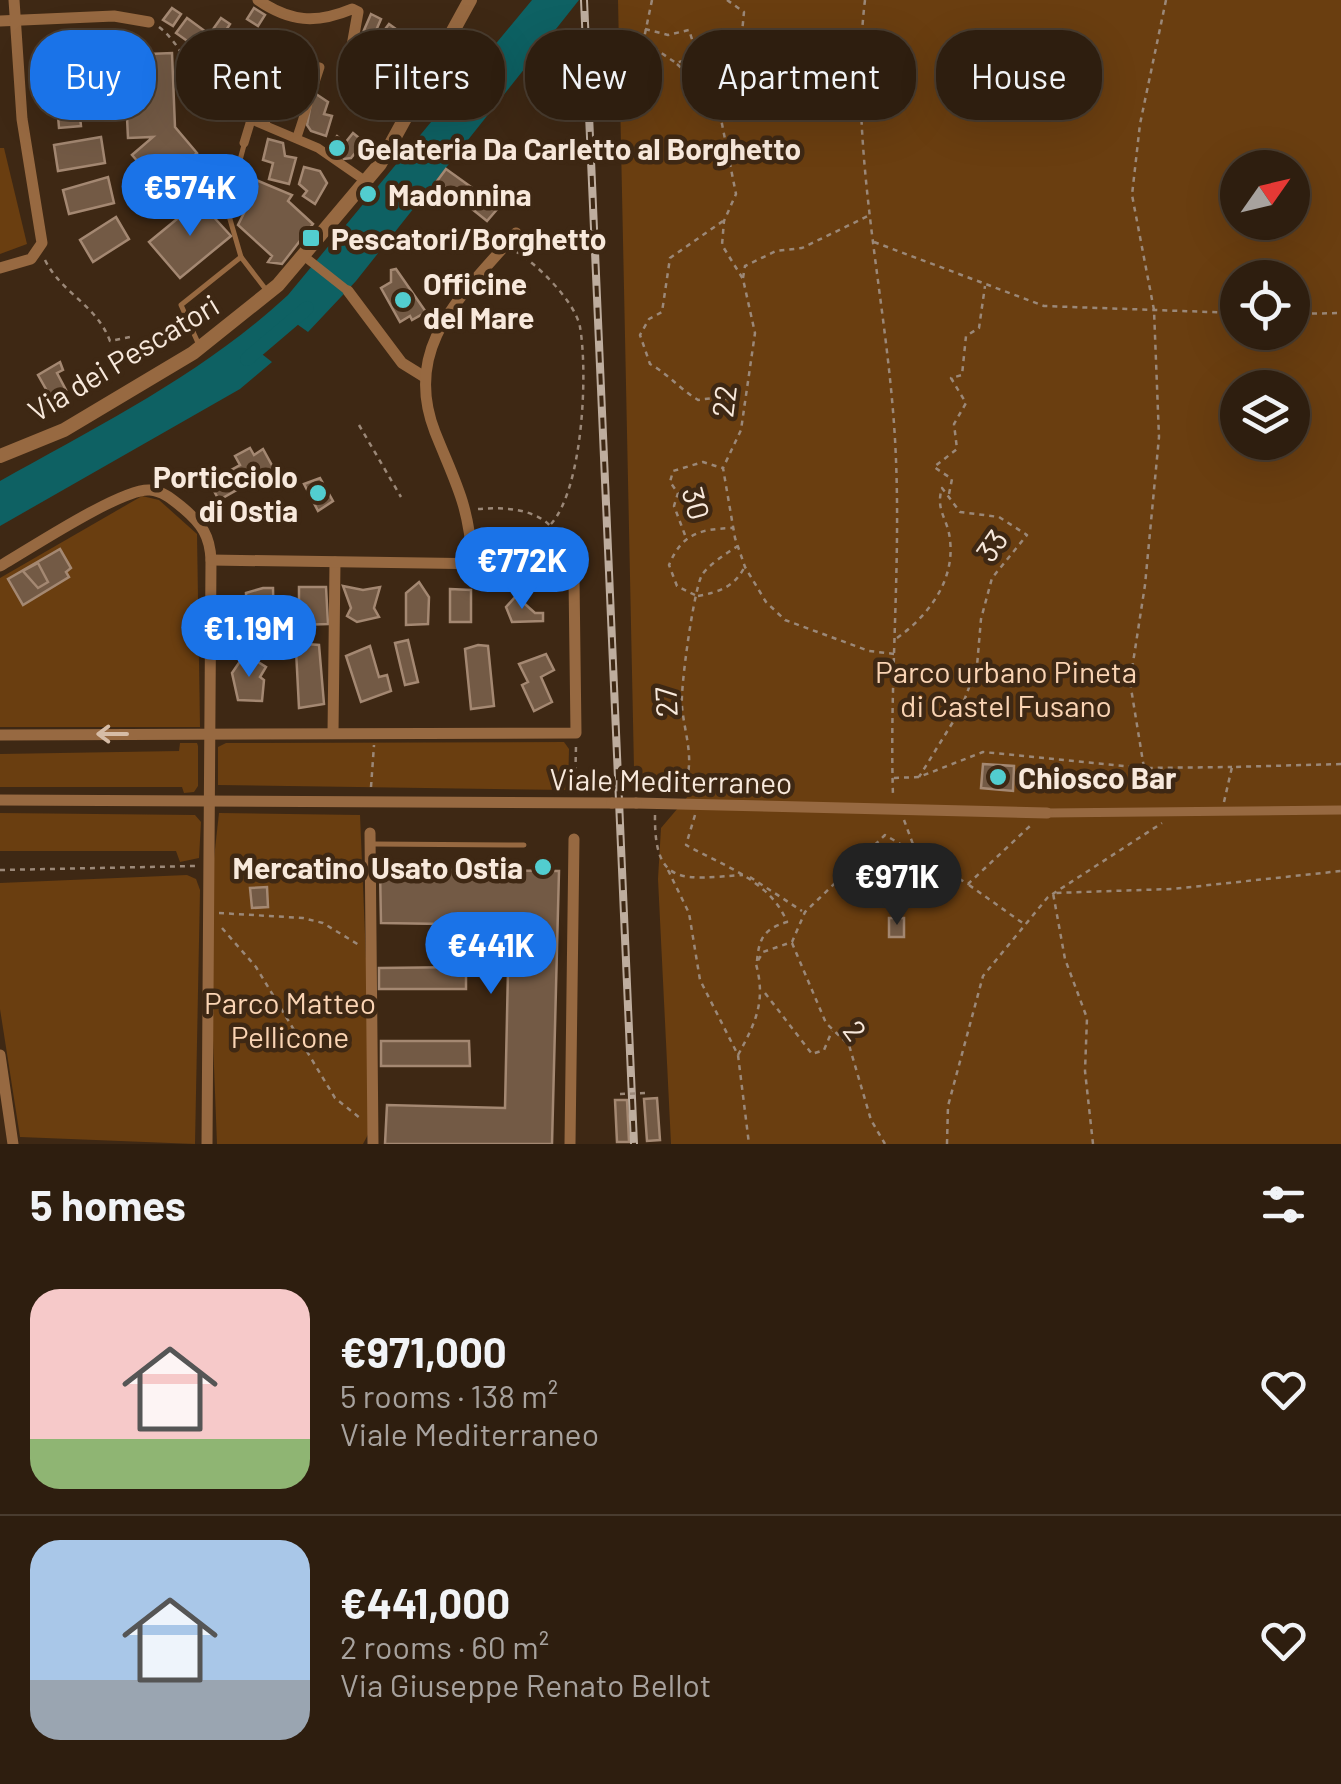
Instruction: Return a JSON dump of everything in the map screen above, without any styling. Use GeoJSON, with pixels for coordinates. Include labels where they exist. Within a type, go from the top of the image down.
{"type":"FeatureCollection","features":[{"type":"Feature","properties":{"kind":"street"},"geometry":{"type":"LineString","coordinates":[[0,268],[30,258],[40,250],[42,232],[22,119],[14,0]]}},
{"type":"Feature","properties":{"kind":"street"},"geometry":{"type":"LineString","coordinates":[[258,0],[280,14],[302,20],[325,20],[361,6]]}},
{"type":"Feature","properties":{"kind":"street","name":"Via dei Pescatori"},"geometry":{"type":"LineString","coordinates":[[454,30],[470,0]]}},
{"type":"Feature","properties":{"kind":"street"},"geometry":{"type":"LineString","coordinates":[[0,20],[114,16],[149,22]]}},
{"type":"Feature","properties":{"kind":"street"},"geometry":{"type":"LineString","coordinates":[[265,124],[283,58],[320,67],[297,137]]}},
{"type":"Feature","properties":{"kind":"street"},"geometry":{"type":"LineString","coordinates":[[244,143],[251,120],[265,124],[297,137],[367,182]]}},
{"type":"Feature","properties":{"kind":"street","name":"Via dei Pescatori"},"geometry":{"type":"LineString","coordinates":[[0,456],[64,430],[201,348],[269,294],[306,257],[367,182],[405,120]]}},
{"type":"Feature","properties":{"kind":"street"},"geometry":{"type":"LineString","coordinates":[[473,564],[468,515],[428,414],[423,376],[431,345],[455,305],[516,234]]}},
{"type":"Feature","properties":{"kind":"street"},"geometry":{"type":"LineString","coordinates":[[306,257],[348,291],[402,364],[423,376]]}},
{"type":"Feature","properties":{"kind":"street"},"geometry":{"type":"LineString","coordinates":[[0,566],[120,497],[147,489],[164,494],[198,521],[208,537],[211,560],[207,1144]]}},
{"type":"Feature","properties":{"kind":"street"},"geometry":{"type":"LineString","coordinates":[[211,560],[564,566]]}},
{"type":"Feature","properties":{"kind":"street"},"geometry":{"type":"LineString","coordinates":[[333,734],[335,562]]}},
{"type":"Feature","properties":{"kind":"street","name":"Viale Mediterraneo"},"geometry":{"type":"LineString","coordinates":[[0,735],[576,733],[574,579],[564,566]]}},
{"type":"Feature","properties":{"kind":"street","name":"Viale Mediterraneo"},"geometry":{"type":"LineString","coordinates":[[0,800],[636,802],[1047,813],[1222,808],[1341,810]]}},
{"type":"Feature","properties":{"kind":"street"},"geometry":{"type":"LineString","coordinates":[[370,839],[373,1144]]}},
{"type":"Feature","properties":{"kind":"street"},"geometry":{"type":"LineString","coordinates":[[570,1144],[574,839]]}},
{"type":"Feature","properties":{"kind":"street"},"geometry":{"type":"LineString","coordinates":[[0,1055],[13,1144]]}},
{"type":"Feature","properties":{"kind":"lane"},"geometry":{"type":"LineString","coordinates":[[244,143],[226,209],[242,257],[269,294]]}},
{"type":"Feature","properties":{"kind":"lane"},"geometry":{"type":"LineString","coordinates":[[201,348],[181,305],[242,257]]}},
{"type":"Feature","properties":{"kind":"lane"},"geometry":{"type":"LineString","coordinates":[[370,839],[524,845]]}},
{"type":"Feature","properties":{"kind":"path"},"geometry":{"type":"LineString","coordinates":[[652,0],[642,48],[657,50],[682,72]]}},
{"type":"Feature","properties":{"kind":"path"},"geometry":{"type":"LineString","coordinates":[[726,0],[744,12],[746,30]]}},
{"type":"Feature","properties":{"kind":"path"},"geometry":{"type":"LineString","coordinates":[[864,30],[865,0]]}},
{"type":"Feature","properties":{"kind":"path"},"geometry":{"type":"LineString","coordinates":[[1144,768],[1130,682],[1146,585],[1159,437],[1154,310],[1132,195],[1140,124],[1166,0]]}},
{"type":"Feature","properties":{"kind":"path"},"geometry":{"type":"LineString","coordinates":[[149,22],[176,46]]}},
{"type":"Feature","properties":{"kind":"path"},"geometry":{"type":"LineString","coordinates":[[645,29],[668,35],[682,32]]}},
{"type":"Feature","properties":{"kind":"path"},"geometry":{"type":"LineString","coordinates":[[676,63],[682,62]]}},
{"type":"Feature","properties":{"kind":"path","name":"22"},"geometry":{"type":"LineString","coordinates":[[721,120],[736,194],[724,221],[722,245],[743,279],[754,333],[741,430],[723,468]]}},
{"type":"Feature","properties":{"kind":"path"},"geometry":{"type":"LineString","coordinates":[[863,120],[872,242],[894,425],[896,654],[892,778],[897,809],[918,857]]}},
{"type":"Feature","properties":{"kind":"path"},"geometry":{"type":"LineString","coordinates":[[743,279],[745,266],[756,258],[802,248],[870,215]]}},
{"type":"Feature","properties":{"kind":"path"},"geometry":{"type":"LineString","coordinates":[[724,221],[670,258],[662,312],[649,319],[640,335],[650,364],[666,373],[680,390],[698,400],[720,397],[746,404]]}},
{"type":"Feature","properties":{"kind":"path"},"geometry":{"type":"LineString","coordinates":[[872,242],[1044,306],[1220,312]]}},
{"type":"Feature","properties":{"kind":"path"},"geometry":{"type":"LineString","coordinates":[[504,248],[527,258],[580,324],[578,468],[560,514],[551,524]]}},
{"type":"Feature","properties":{"kind":"path"},"geometry":{"type":"LineString","coordinates":[[40,250],[58,284],[84,300],[110,342],[130,337]]}},
{"type":"Feature","properties":{"kind":"path"},"geometry":{"type":"LineString","coordinates":[[948,496],[952,479],[934,466],[957,449],[954,424],[966,403],[951,378],[962,375],[966,336],[979,328],[979,304],[986,284]]}},
{"type":"Feature","properties":{"kind":"path"},"geometry":{"type":"LineString","coordinates":[[1310,314],[1341,313]]}},
{"type":"Feature","properties":{"kind":"path"},"geometry":{"type":"LineString","coordinates":[[360,425],[400,497]]}},
{"type":"Feature","properties":{"kind":"path","name":"30"},"geometry":{"type":"LineString","coordinates":[[686,536],[678,525],[678,493],[670,482],[673,471],[703,462],[723,468]]}},
{"type":"Feature","properties":{"kind":"path"},"geometry":{"type":"LineString","coordinates":[[723,468],[744,566],[766,602],[785,620],[869,651],[896,654]]}},
{"type":"Feature","properties":{"kind":"path","name":"33"},"geometry":{"type":"LineString","coordinates":[[896,639],[926,617],[945,577],[950,539],[936,506],[942,488],[960,512],[998,516],[1027,535],[992,578],[980,618],[976,666],[960,709],[919,777]]}},
{"type":"Feature","properties":{"kind":"path"},"geometry":{"type":"LineString","coordinates":[[468,515],[482,508],[543,517],[560,539],[564,566]]}},
{"type":"Feature","properties":{"kind":"path"},"geometry":{"type":"LineString","coordinates":[[733,528],[705,528],[686,536],[669,565],[677,586],[696,596],[717,593],[737,581],[744,566]]}},
{"type":"Feature","properties":{"kind":"path"},"geometry":{"type":"LineString","coordinates":[[696,596],[702,573],[738,546]]}},
{"type":"Feature","properties":{"kind":"path","name":"27"},"geometry":{"type":"LineString","coordinates":[[673,804],[687,781],[690,747],[682,704],[683,674],[696,596]]}},
{"type":"Feature","properties":{"kind":"path"},"geometry":{"type":"LineString","coordinates":[[370,804],[376,733]]}},
{"type":"Feature","properties":{"kind":"path"},"geometry":{"type":"LineString","coordinates":[[575,784],[576,752]]}},
{"type":"Feature","properties":{"kind":"path"},"geometry":{"type":"LineString","coordinates":[[892,778],[919,777],[984,752],[1144,768],[1341,764]]}},
{"type":"Feature","properties":{"kind":"path"},"geometry":{"type":"LineString","coordinates":[[1222,808],[1232,766]]}},
{"type":"Feature","properties":{"kind":"path"},"geometry":{"type":"LineString","coordinates":[[656,803],[655,850],[689,913],[700,980],[738,1055],[749,1144]]}},
{"type":"Feature","properties":{"kind":"path"},"geometry":{"type":"LineString","coordinates":[[695,804],[694,827],[686,844],[746,874],[805,912]]}},
{"type":"Feature","properties":{"kind":"path"},"geometry":{"type":"LineString","coordinates":[[947,1144],[948,1106],[984,976],[1054,893],[1180,812]]}},
{"type":"Feature","properties":{"kind":"path"},"geometry":{"type":"LineString","coordinates":[[968,884],[1047,813]]}},
{"type":"Feature","properties":{"kind":"path"},"geometry":{"type":"LineString","coordinates":[[756,964],[763,952],[792,942],[805,912],[885,835],[968,884],[1025,925]]}},
{"type":"Feature","properties":{"kind":"path"},"geometry":{"type":"LineString","coordinates":[[0,870],[208,866]]}},
{"type":"Feature","properties":{"kind":"path"},"geometry":{"type":"LineString","coordinates":[[668,870],[678,876],[701,878],[746,874],[782,909],[787,922],[767,930],[759,941],[756,964],[764,992],[812,1054],[824,1050],[832,1031]]}},
{"type":"Feature","properties":{"kind":"path"},"geometry":{"type":"LineString","coordinates":[[1054,893],[1172,888],[1341,872]]}},
{"type":"Feature","properties":{"kind":"path"},"geometry":{"type":"LineString","coordinates":[[1054,893],[1065,959],[1088,1018],[1085,1072],[1093,1144]]}},
{"type":"Feature","properties":{"kind":"path"},"geometry":{"type":"LineString","coordinates":[[208,912],[302,918],[323,923],[371,950]]}},
{"type":"Feature","properties":{"kind":"path"},"geometry":{"type":"LineString","coordinates":[[208,912],[256,967],[343,1108],[373,1125]]}},
{"type":"Feature","properties":{"kind":"path","name":"2"},"geometry":{"type":"LineString","coordinates":[[792,942],[832,1031],[849,1046],[871,1120],[885,1144]]}},
{"type":"Feature","properties":{"kind":"path"},"geometry":{"type":"LineString","coordinates":[[738,1055],[757,1020],[764,992]]}},
{"type":"Feature","properties":{"kind":"path"},"geometry":{"type":"LineString","coordinates":[[620,1094],[648,1093]]}},
{"type":"Feature","properties":{"kind":"green space","name":"Parco urbano Pineta di Castel Fusano"},"geometry":{"type":"Polygon","coordinates":[[[618,0],[1341,0],[1341,1144],[671,1144],[658,879],[661,828],[689,795],[641,784],[634,769],[620,120],[662,120],[662,30],[619,30],[618,0]]]}},
{"type":"Feature","properties":{"kind":"green space"},"geometry":{"type":"Polygon","coordinates":[[[0,148],[4,148],[27,244],[0,254],[0,148]]]}},
{"type":"Feature","properties":{"kind":"green space"},"geometry":{"type":"Polygon","coordinates":[[[142,496],[159,500],[197,534],[200,727],[0,727],[0,578],[142,496]]]}},
{"type":"Feature","properties":{"kind":"green space"},"geometry":{"type":"Polygon","coordinates":[[[564,742],[569,749],[568,790],[218,785],[218,747],[226,743],[564,742]]]}},
{"type":"Feature","properties":{"kind":"green space"},"geometry":{"type":"Polygon","coordinates":[[[180,743],[198,746],[198,786],[194,792],[184,793],[182,787],[0,787],[0,754],[179,751],[180,743]]]}},
{"type":"Feature","properties":{"kind":"green space"},"geometry":{"type":"Polygon","coordinates":[[[0,813],[195,815],[201,822],[199,858],[180,862],[176,851],[0,851],[0,813]]]}},
{"type":"Feature","properties":{"kind":"green space","name":"Parco Matteo Pellicone"},"geometry":{"type":"Polygon","coordinates":[[[219,813],[360,815],[373,1125],[363,1144],[217,1144],[208,912],[219,813]]]}},
{"type":"Feature","properties":{"kind":"green space"},"geometry":{"type":"Polygon","coordinates":[[[187,875],[196,879],[200,890],[195,1144],[20,1137],[0,1009],[0,883],[187,875]]]}},
{"type":"Feature","properties":{"kind":"water"},"geometry":{"type":"Polygon","coordinates":[[[532,0],[579,0],[555,30],[525,30],[525,68],[505,93],[505,33],[532,0]]]}},
{"type":"Feature","properties":{"kind":"water"},"geometry":{"type":"Polygon","coordinates":[[[433,120],[484,120],[356,281],[308,332],[294,322],[258,351],[272,362],[240,389],[0,526],[0,481],[186,374],[288,295],[433,120]]]}},
{"type":"Feature","properties":{"kind":"building"},"geometry":{"type":"Polygon","coordinates":[[[172,8],[181,14],[173,26],[163,20],[172,8]]]}},
{"type":"Feature","properties":{"kind":"building"},"geometry":{"type":"Polygon","coordinates":[[[254,8],[265,15],[258,26],[247,19],[254,8]]]}},
{"type":"Feature","properties":{"kind":"building"},"geometry":{"type":"Polygon","coordinates":[[[371,14],[381,19],[376,30],[364,30],[371,14]]]}},
{"type":"Feature","properties":{"kind":"building"},"geometry":{"type":"Polygon","coordinates":[[[187,18],[203,30],[178,30],[187,18]]]}},
{"type":"Feature","properties":{"kind":"building"},"geometry":{"type":"Polygon","coordinates":[[[221,18],[230,24],[226,30],[212,30],[221,18]]]}},
{"type":"Feature","properties":{"kind":"building"},"geometry":{"type":"Polygon","coordinates":[[[172,53],[175,127],[197,153],[159,186],[132,155],[153,137],[128,138],[127,120],[156,120],[156,54],[172,53]]]}},
{"type":"Feature","properties":{"kind":"building"},"geometry":{"type":"Polygon","coordinates":[[[318,95],[328,102],[324,114],[332,116],[326,136],[311,131],[308,120],[318,120],[318,95]]]}},
{"type":"Feature","properties":{"kind":"building"},"geometry":{"type":"Polygon","coordinates":[[[58,120],[80,120],[81,126],[59,128],[58,120]]]}},
{"type":"Feature","properties":{"kind":"building"},"geometry":{"type":"Polygon","coordinates":[[[353,133],[364,142],[351,158],[344,159],[329,146],[337,136],[345,143],[353,133]]]}},
{"type":"Feature","properties":{"kind":"building"},"geometry":{"type":"Polygon","coordinates":[[[101,137],[105,163],[58,171],[54,145],[101,137]]]}},
{"type":"Feature","properties":{"kind":"building"},"geometry":{"type":"Polygon","coordinates":[[[268,139],[283,143],[285,156],[296,158],[289,184],[269,179],[273,163],[263,160],[268,139]]]}},
{"type":"Feature","properties":{"kind":"building"},"geometry":{"type":"Polygon","coordinates":[[[304,167],[320,171],[327,183],[315,204],[303,196],[307,191],[299,184],[304,167]]]}},
{"type":"Feature","properties":{"kind":"building"},"geometry":{"type":"Polygon","coordinates":[[[446,169],[499,207],[487,221],[437,181],[446,169]]]}},
{"type":"Feature","properties":{"kind":"building"},"geometry":{"type":"Polygon","coordinates":[[[108,177],[114,203],[69,214],[63,190],[108,177]]]}},
{"type":"Feature","properties":{"kind":"building"},"geometry":{"type":"Polygon","coordinates":[[[256,180],[292,195],[288,201],[313,224],[282,264],[268,262],[272,256],[238,225],[253,195],[248,190],[256,180]]]}},
{"type":"Feature","properties":{"kind":"building"},"geometry":{"type":"Polygon","coordinates":[[[199,201],[231,236],[180,278],[149,242],[199,201]]]}},
{"type":"Feature","properties":{"kind":"building"},"geometry":{"type":"Polygon","coordinates":[[[116,217],[129,239],[93,262],[80,240],[116,217]]]}},
{"type":"Feature","properties":{"kind":"building","name":"Officine del Mare"},"geometry":{"type":"Polygon","coordinates":[[[396,269],[426,312],[412,320],[410,316],[400,322],[381,288],[391,282],[391,270],[396,269]]]}},
{"type":"Feature","properties":{"kind":"building"},"geometry":{"type":"Polygon","coordinates":[[[60,362],[63,370],[57,373],[66,390],[51,398],[38,375],[60,362]]]}},
{"type":"Feature","properties":{"kind":"building"},"geometry":{"type":"Polygon","coordinates":[[[250,448],[254,455],[263,449],[274,469],[219,500],[209,482],[240,465],[235,456],[250,448]]]}},
{"type":"Feature","properties":{"kind":"building","name":"Porticciolo di Ostia"},"geometry":{"type":"Polygon","coordinates":[[[320,478],[333,501],[318,511],[304,484],[320,478]]]}},
{"type":"Feature","properties":{"kind":"building"},"geometry":{"type":"Polygon","coordinates":[[[508,541],[533,541],[533,549],[508,549],[508,541]]]}},
{"type":"Feature","properties":{"kind":"building"},"geometry":{"type":"Polygon","coordinates":[[[60,549],[71,568],[66,572],[69,577],[23,605],[8,579],[60,549]]]}},
{"type":"Feature","properties":{"kind":"building"},"geometry":{"type":"Polygon","coordinates":[[[38,563],[48,582],[38,588],[23,571],[38,563]]]}},
{"type":"Feature","properties":{"kind":"building"},"geometry":{"type":"Polygon","coordinates":[[[419,582],[429,597],[428,624],[406,625],[406,593],[419,582]]]}},
{"type":"Feature","properties":{"kind":"building"},"geometry":{"type":"Polygon","coordinates":[[[343,586],[363,590],[380,587],[374,608],[379,617],[357,622],[347,616],[351,608],[343,586]]]}},
{"type":"Feature","properties":{"kind":"building"},"geometry":{"type":"Polygon","coordinates":[[[299,587],[326,587],[328,624],[299,625],[299,587]]]}},
{"type":"Feature","properties":{"kind":"building"},"geometry":{"type":"Polygon","coordinates":[[[273,588],[274,629],[267,636],[247,636],[246,593],[273,588]]]}},
{"type":"Feature","properties":{"kind":"building"},"geometry":{"type":"Polygon","coordinates":[[[450,589],[471,590],[471,622],[450,622],[450,589]]]}},
{"type":"Feature","properties":{"kind":"building"},"geometry":{"type":"Polygon","coordinates":[[[516,596],[535,613],[543,613],[543,621],[512,622],[506,607],[516,596]]]}},
{"type":"Feature","properties":{"kind":"building"},"geometry":{"type":"Polygon","coordinates":[[[408,640],[418,682],[405,685],[395,643],[408,640]]]}},
{"type":"Feature","properties":{"kind":"building"},"geometry":{"type":"Polygon","coordinates":[[[307,644],[319,645],[324,704],[299,708],[296,650],[307,644]]]}},
{"type":"Feature","properties":{"kind":"building"},"geometry":{"type":"Polygon","coordinates":[[[370,646],[379,677],[387,675],[391,691],[361,702],[346,656],[370,646]]]}},
{"type":"Feature","properties":{"kind":"building"},"geometry":{"type":"Polygon","coordinates":[[[488,646],[494,706],[471,709],[465,649],[488,646]]]}},
{"type":"Feature","properties":{"kind":"building"},"geometry":{"type":"Polygon","coordinates":[[[245,654],[266,667],[260,677],[264,680],[262,701],[238,700],[232,673],[245,654]]]}},
{"type":"Feature","properties":{"kind":"building"},"geometry":{"type":"Polygon","coordinates":[[[546,654],[554,670],[541,677],[552,702],[534,711],[522,685],[528,682],[519,664],[546,654]]]}},
{"type":"Feature","properties":{"kind":"building","name":"Chiosco Bar"},"geometry":{"type":"Polygon","coordinates":[[[983,764],[1014,766],[1013,791],[981,788],[983,764]]]}},
{"type":"Feature","properties":{"kind":"building"},"geometry":{"type":"Polygon","coordinates":[[[380,869],[559,871],[552,1144],[385,1144],[387,1105],[505,1108],[509,925],[381,923],[380,869]]]}},
{"type":"Feature","properties":{"kind":"building"},"geometry":{"type":"Polygon","coordinates":[[[267,887],[268,907],[252,908],[250,888],[267,887]]]}},
{"type":"Feature","properties":{"kind":"building"},"geometry":{"type":"Polygon","coordinates":[[[889,918],[904,918],[904,937],[889,937],[889,918]]]}},
{"type":"Feature","properties":{"kind":"building"},"geometry":{"type":"Polygon","coordinates":[[[466,967],[466,989],[379,989],[379,968],[466,967]]]}},
{"type":"Feature","properties":{"kind":"building"},"geometry":{"type":"Polygon","coordinates":[[[381,1041],[469,1041],[470,1066],[381,1066],[381,1041]]]}},
{"type":"Feature","properties":{"kind":"building"},"geometry":{"type":"Polygon","coordinates":[[[657,1098],[660,1140],[647,1141],[644,1099],[657,1098]]]}},
{"type":"Feature","properties":{"kind":"building"},"geometry":{"type":"Polygon","coordinates":[[[615,1100],[627,1100],[629,1142],[617,1142],[615,1100]]]}},
{"type":"Feature","properties":{"kind":"waterway"},"geometry":{"type":"LineString","coordinates":[[247,359],[307,308]]}},
{"type":"Feature","properties":{"kind":"railway"},"geometry":{"type":"LineString","coordinates":[[584,0],[634,1144]]}},
{"type":"Feature","properties":{"kind":"place","name":"Gelateria Da Carletto al Borghetto"},"geometry":{"type":"Point","coordinates":[337,148]}},
{"type":"Feature","properties":{"kind":"place","name":"Madonnina"},"geometry":{"type":"Point","coordinates":[368,194]}},
{"type":"Feature","properties":{"kind":"place","name":"Pescatori/Borghetto"},"geometry":{"type":"Point","coordinates":[311,238]}},
{"type":"Feature","properties":{"kind":"place","name":"Officine del Mare"},"geometry":{"type":"Point","coordinates":[403,300]}},
{"type":"Feature","properties":{"kind":"place","name":"Porticciolo di Ostia"},"geometry":{"type":"Point","coordinates":[318,493]}},
{"type":"Feature","properties":{"kind":"place","name":"Chiosco Bar"},"geometry":{"type":"Point","coordinates":[998,777]}},
{"type":"Feature","properties":{"kind":"place","name":"Mercatino Usato Ostia"},"geometry":{"type":"Point","coordinates":[543,867]}}]}
